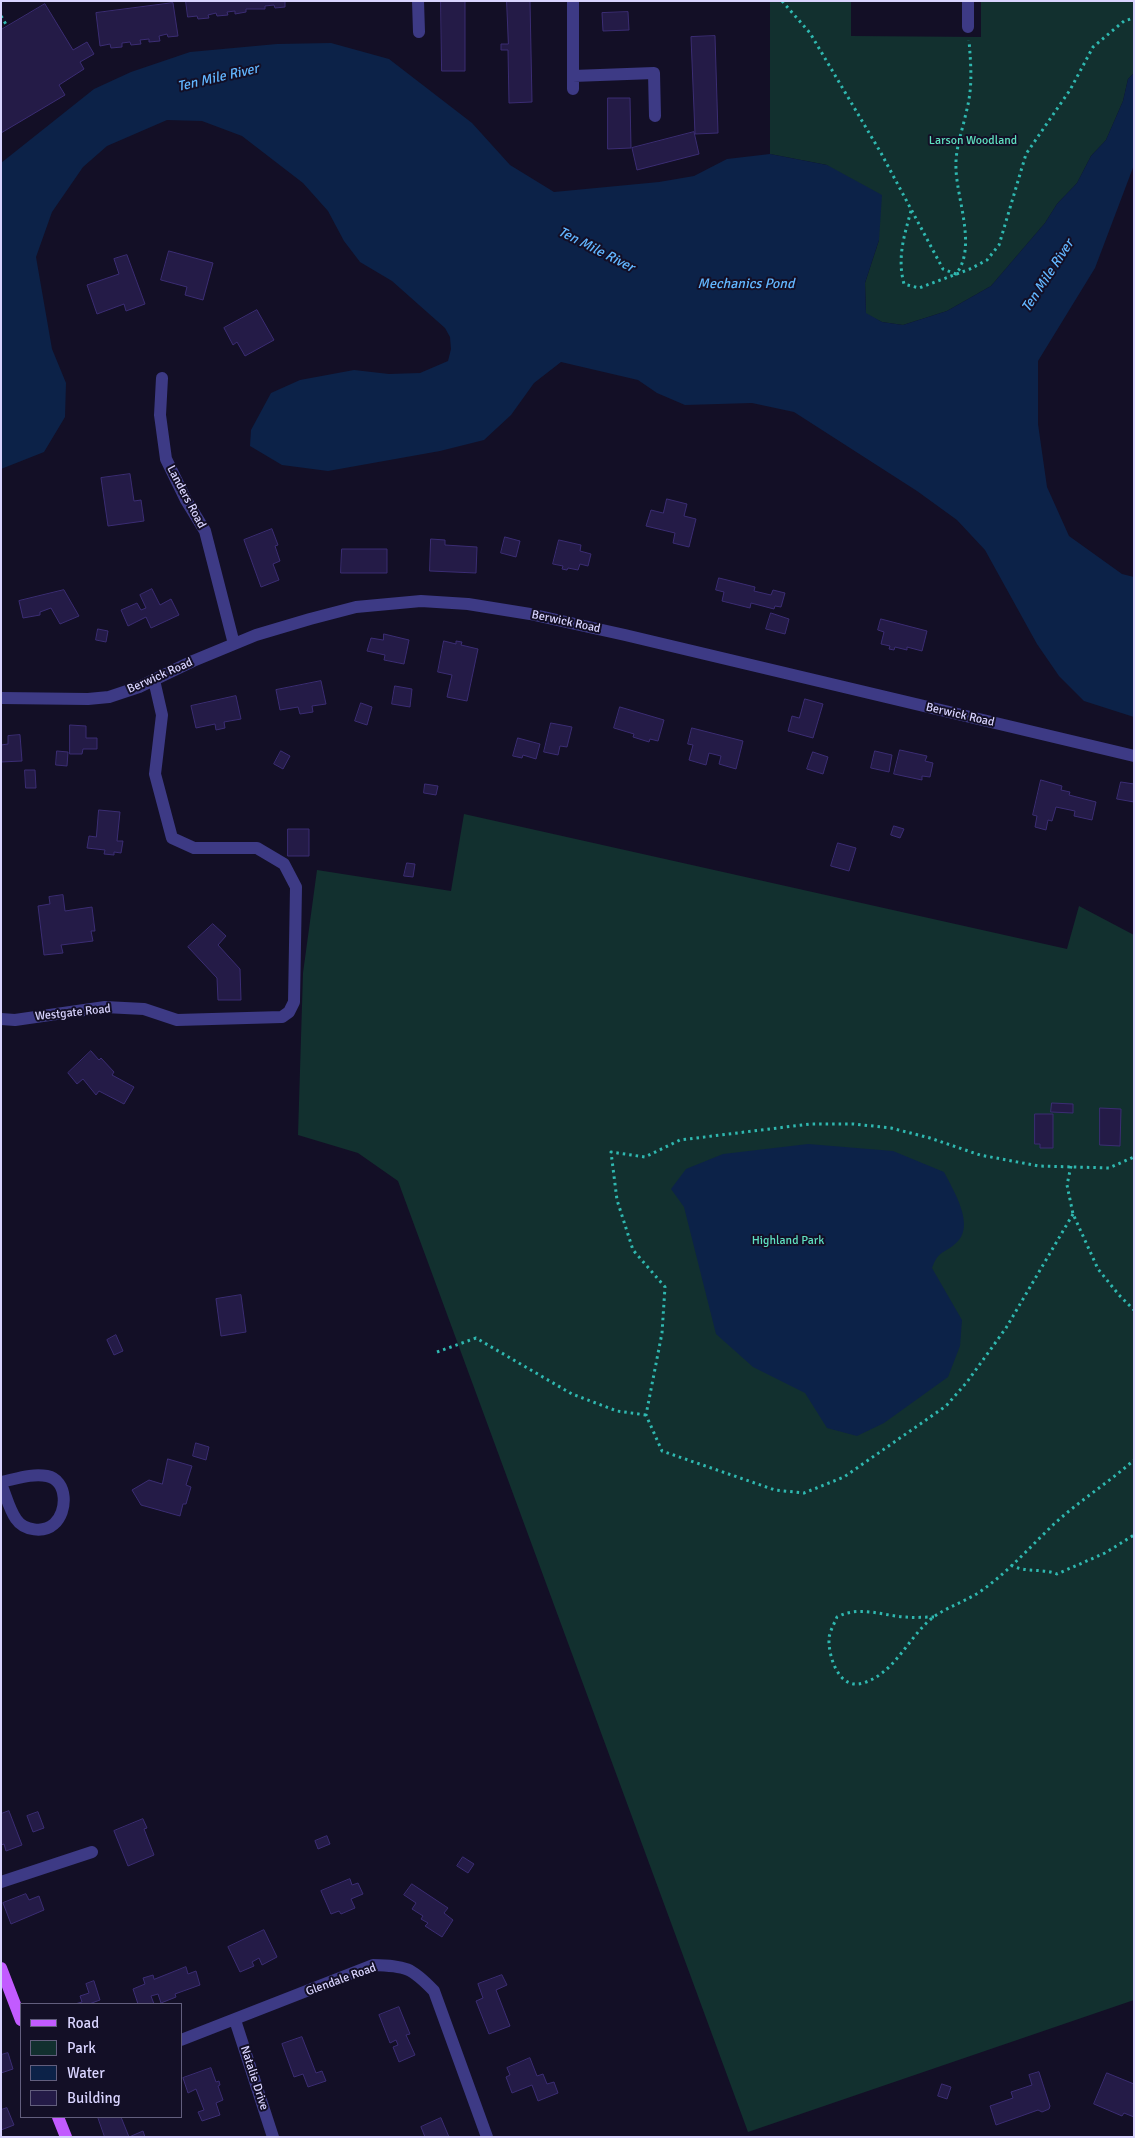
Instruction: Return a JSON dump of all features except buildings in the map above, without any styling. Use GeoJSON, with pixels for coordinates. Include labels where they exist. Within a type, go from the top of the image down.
{"type":"FeatureCollection","features":[{"type":"Feature","properties":{"kind":"main road"},"geometry":{"type":"LineString","coordinates":[[1,1968],[20,2017]]}},
{"type":"Feature","properties":{"kind":"main road"},"geometry":{"type":"LineString","coordinates":[[58,2118],[66,2137]]}},
{"type":"Feature","properties":{"kind":"street"},"geometry":{"type":"LineString","coordinates":[[418,1],[419,32]]}},
{"type":"Feature","properties":{"kind":"street"},"geometry":{"type":"LineString","coordinates":[[573,1],[573,89]]}},
{"type":"Feature","properties":{"kind":"street"},"geometry":{"type":"LineString","coordinates":[[968,1],[968,27]]}},
{"type":"Feature","properties":{"kind":"street"},"geometry":{"type":"LineString","coordinates":[[573,76],[654,73],[655,116]]}},
{"type":"Feature","properties":{"kind":"street","name":"Landers Road"},"geometry":{"type":"LineString","coordinates":[[162,378],[160,415],[166,459],[186,500],[205,531],[234,644]]}},
{"type":"Feature","properties":{"kind":"street","name":"Berwick Road"},"geometry":{"type":"LineString","coordinates":[[1,698],[88,699],[109,697],[154,680],[234,644],[301,622],[356,607],[421,601],[468,604],[530,614],[1134,756]]}},
{"type":"Feature","properties":{"kind":"street","name":"Westgate Road"},"geometry":{"type":"LineString","coordinates":[[1,1019],[15,1020],[105,1007],[144,1009],[178,1020],[282,1018],[289,1012],[294,1002],[296,886],[284,864],[257,848],[194,848],[172,838],[155,774],[162,715],[154,680]]}},
{"type":"Feature","properties":{"kind":"street"},"geometry":{"type":"LineString","coordinates":[[32,1475],[49,1476],[57,1481],[61,1486],[64,1498],[63,1506],[54,1524],[44,1529],[35,1530],[17,1521],[1,1483],[32,1475]]}},
{"type":"Feature","properties":{"kind":"street"},"geometry":{"type":"LineString","coordinates":[[1,1882],[92,1852]]}},
{"type":"Feature","properties":{"kind":"street","name":"Glendale Road"},"geometry":{"type":"LineString","coordinates":[[182,2040],[373,1965],[400,1966],[417,1973],[434,1991],[487,2137]]}},
{"type":"Feature","properties":{"kind":"street","name":"Natalie Drive"},"geometry":{"type":"LineString","coordinates":[[234,2020],[273,2137]]}},
{"type":"Feature","properties":{"kind":"path"},"geometry":{"type":"LineString","coordinates":[[782,1],[810,33],[881,153],[943,269],[956,274]]}},
{"type":"Feature","properties":{"kind":"path"},"geometry":{"type":"LineString","coordinates":[[1,16],[8,26]]}},
{"type":"Feature","properties":{"kind":"path"},"geometry":{"type":"LineString","coordinates":[[912,210],[902,242],[900,269],[904,284],[919,288],[970,270],[987,260],[998,245],[1026,154],[1070,90],[1093,47],[1124,20],[1134,18]]}},
{"type":"Feature","properties":{"kind":"path"},"geometry":{"type":"LineString","coordinates":[[956,274],[960,268],[966,232],[956,168],[958,139],[966,113],[972,80],[968,27]]}},
{"type":"Feature","properties":{"kind":"path"},"geometry":{"type":"LineString","coordinates":[[1073,1214],[1006,1328],[967,1382],[946,1406],[844,1477],[804,1493],[775,1490],[662,1451],[646,1414],[662,1333],[665,1287],[634,1250],[617,1200],[612,1152],[645,1157],[680,1140],[810,1124],[854,1124],[891,1128],[930,1138],[980,1155],[1039,1166],[1109,1168],[1134,1156]]}},
{"type":"Feature","properties":{"kind":"path"},"geometry":{"type":"LineString","coordinates":[[1071,1166],[1067,1185],[1073,1214],[1098,1269],[1134,1310]]}},
{"type":"Feature","properties":{"kind":"path"},"geometry":{"type":"LineString","coordinates":[[437,1352],[476,1338],[572,1394],[617,1411],[646,1414]]}},
{"type":"Feature","properties":{"kind":"path"},"geometry":{"type":"LineString","coordinates":[[934,1617],[906,1617],[862,1611],[846,1612],[837,1617],[829,1637],[833,1664],[842,1678],[847,1682],[856,1684],[863,1683],[884,1671],[922,1626],[934,1617],[980,1592],[1012,1566],[1056,1523],[1134,1460]]}},
{"type":"Feature","properties":{"kind":"path"},"geometry":{"type":"LineString","coordinates":[[1012,1566],[1019,1570],[1050,1571],[1057,1574],[1104,1553],[1134,1535]]}},
{"type":"Feature","properties":{"kind":"green space","name":"Larson Woodland"},"geometry":{"type":"Polygon","coordinates":[[[770,1],[851,1],[851,36],[981,37],[981,1],[1134,1],[1134,73],[1128,79],[1123,101],[1106,140],[1091,156],[1077,183],[1057,204],[1045,223],[991,286],[947,311],[903,325],[882,322],[866,314],[865,283],[879,240],[827,165],[770,154],[770,1]]]}},
{"type":"Feature","properties":{"kind":"green space","name":"Highland Park"},"geometry":{"type":"Polygon","coordinates":[[[464,814],[1067,949],[1079,906],[1134,935],[1134,2000],[748,2132],[398,1181],[358,1153],[298,1135],[303,973],[317,870],[451,891],[464,814]]]}},
{"type":"Feature","properties":{"kind":"water","name":"Mechanics Pond"},"geometry":{"type":"Polygon","coordinates":[[[331,43],[389,59],[472,123],[510,165],[554,192],[659,182],[694,176],[727,159],[770,154],[827,165],[882,195],[879,240],[865,283],[866,313],[882,322],[903,325],[947,311],[991,286],[1045,223],[1057,204],[1077,183],[1091,156],[1106,140],[1123,101],[1128,79],[1134,73],[1134,165],[1095,268],[1038,361],[1038,424],[1047,487],[1069,536],[1122,574],[1134,577],[1134,717],[1084,701],[1059,676],[1037,644],[985,550],[957,520],[917,491],[794,412],[752,403],[685,405],[657,393],[638,380],[561,362],[534,383],[511,415],[484,440],[440,451],[328,471],[282,465],[250,446],[251,430],[271,393],[300,380],[354,370],[389,374],[420,373],[448,361],[451,349],[450,337],[445,328],[392,281],[360,262],[344,241],[328,211],[303,183],[242,136],[202,121],[167,120],[107,146],[83,167],[52,212],[36,257],[52,349],[66,383],[65,417],[44,452],[1,469],[1,163],[94,89],[131,72],[190,52],[277,44],[331,43]]]}},
{"type":"Feature","properties":{"kind":"water"},"geometry":{"type":"Polygon","coordinates":[[[808,1144],[893,1151],[944,1172],[957,1198],[964,1218],[964,1228],[961,1237],[955,1244],[939,1255],[932,1268],[962,1320],[960,1346],[948,1377],[884,1423],[857,1436],[827,1428],[805,1393],[753,1367],[716,1334],[684,1207],[671,1189],[686,1169],[723,1154],[808,1144]]]}},
{"type":"Feature","properties":{"kind":"water label","name":"Ten Mile River"},"geometry":{"type":"Point","coordinates":[218,78]}},
{"type":"Feature","properties":{"kind":"water label","name":"Ten Mile River"},"geometry":{"type":"Point","coordinates":[596,250]}},
{"type":"Feature","properties":{"kind":"water label","name":"Ten Mile River"},"geometry":{"type":"Point","coordinates":[1048,276]}}]}
